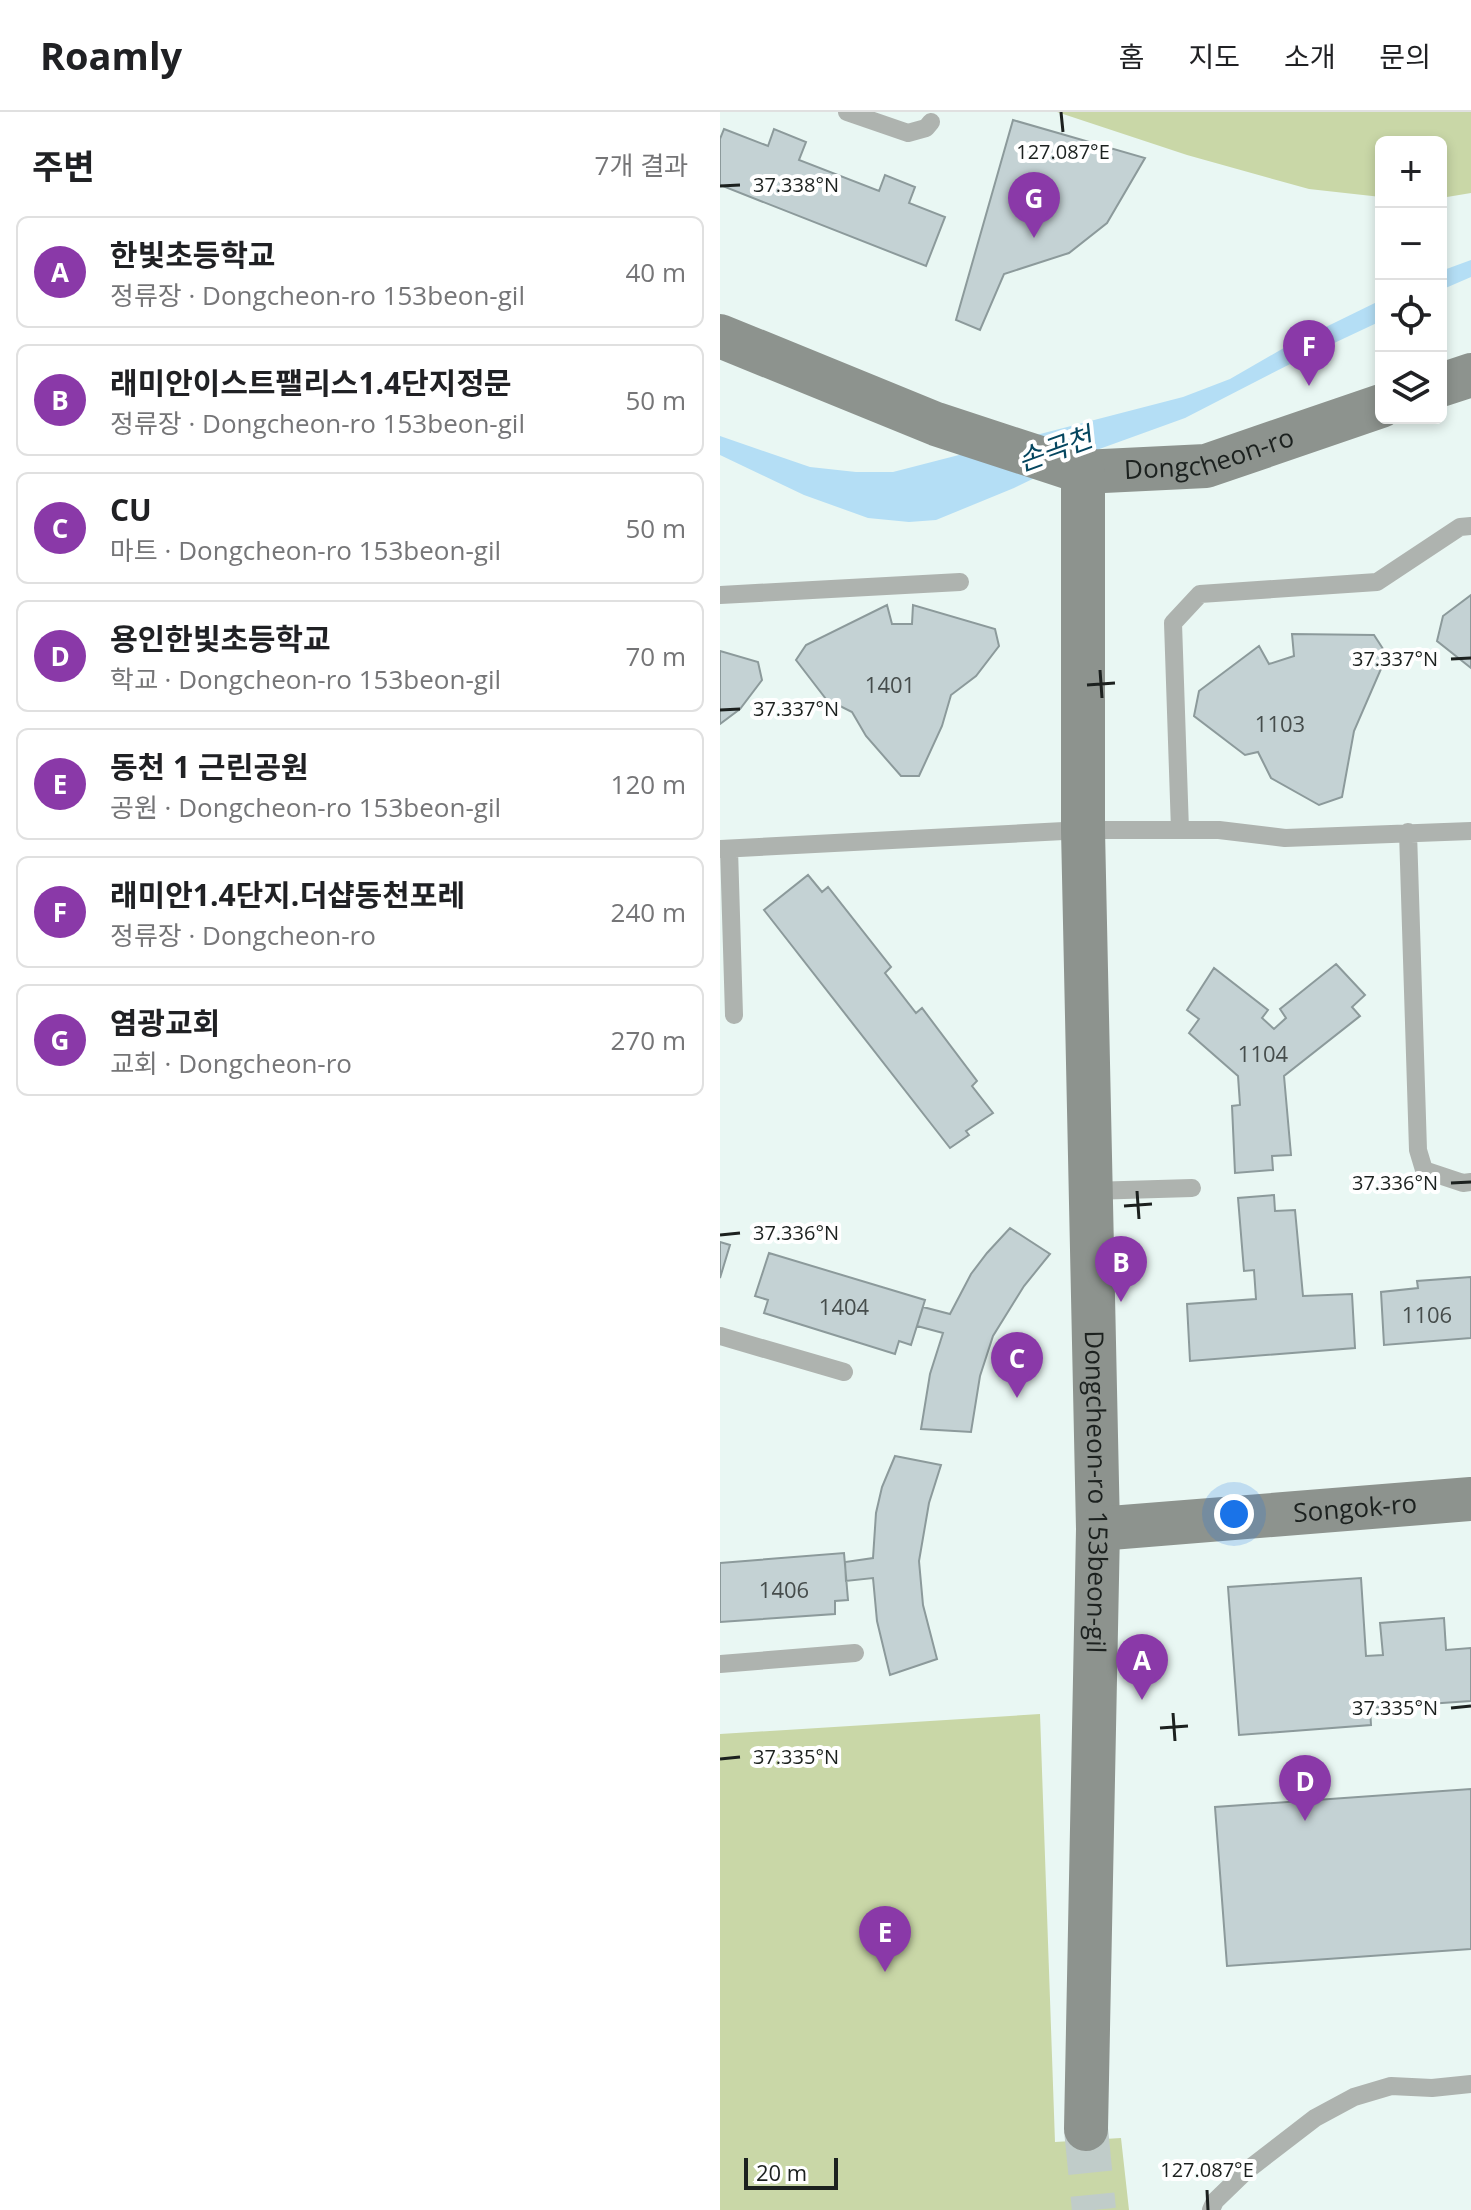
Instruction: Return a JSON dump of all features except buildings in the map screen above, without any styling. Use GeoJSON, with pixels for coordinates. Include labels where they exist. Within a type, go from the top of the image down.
{"type":"FeatureCollection","features":[{"type":"Feature","properties":{"kind":"street","name":"Dongcheon-ro"},"geometry":{"type":"LineString","coordinates":[[720,336],[936,424],[1083,472],[1206,466],[1375,408]]}},
{"type":"Feature","properties":{"kind":"street"},"geometry":{"type":"LineString","coordinates":[[1447,383],[1471,375]]}},
{"type":"Feature","properties":{"kind":"street","name":"Dongcheon-ro 153beon-gil"},"geometry":{"type":"LineString","coordinates":[[1083,472],[1083,830],[1098,1529],[1086,2129]]}},
{"type":"Feature","properties":{"kind":"street","name":"Songok-ro"},"geometry":{"type":"LineString","coordinates":[[1098,1529],[1471,1499]]}},
{"type":"Feature","properties":{"kind":"lane"},"geometry":{"type":"LineString","coordinates":[[847,112],[908,133],[926,128],[931,122]]}},
{"type":"Feature","properties":{"kind":"lane"},"geometry":{"type":"LineString","coordinates":[[1180,830],[1173,623],[1200,594],[1377,582],[1460,527],[1471,526]]}},
{"type":"Feature","properties":{"kind":"lane"},"geometry":{"type":"LineString","coordinates":[[720,595],[960,582]]}},
{"type":"Feature","properties":{"kind":"lane"},"geometry":{"type":"LineString","coordinates":[[734,1015],[724,849],[1083,830],[1219,830],[1285,838],[1471,831]]}},
{"type":"Feature","properties":{"kind":"lane"},"geometry":{"type":"LineString","coordinates":[[1408,832],[1418,1150],[1424,1170],[1463,1183],[1471,1182]]}},
{"type":"Feature","properties":{"kind":"lane"},"geometry":{"type":"LineString","coordinates":[[1090,1191],[1192,1188]]}},
{"type":"Feature","properties":{"kind":"lane"},"geometry":{"type":"LineString","coordinates":[[720,1336],[844,1372]]}},
{"type":"Feature","properties":{"kind":"lane"},"geometry":{"type":"LineString","coordinates":[[720,1664],[855,1653]]}},
{"type":"Feature","properties":{"kind":"lane"},"geometry":{"type":"LineString","coordinates":[[1211,2210],[1215,2201],[1245,2172],[1315,2118],[1354,2097],[1391,2086],[1432,2088],[1471,2084]]}},
{"type":"Feature","properties":{"kind":"green space"},"geometry":{"type":"Polygon","coordinates":[[[1057,112],[1471,112],[1471,193],[1447,197],[1447,136],[1375,136],[1375,196],[1309,189],[1187,155],[1057,112]]]}},
{"type":"Feature","properties":{"kind":"green space"},"geometry":{"type":"Polygon","coordinates":[[[1040,1714],[1055,2142],[1121,2138],[1129,2210],[720,2210],[720,1734],[1040,1714]]]}},
{"type":"Feature","properties":{"kind":"water"},"geometry":{"type":"Polygon","coordinates":[[[1471,260],[1471,277],[1447,287],[1447,269],[1471,260]]]}},
{"type":"Feature","properties":{"kind":"water","name":"손곡천"},"geometry":{"type":"Polygon","coordinates":[[[1375,303],[1375,324],[1185,418],[1080,456],[1014,488],[936,520],[909,522],[868,518],[804,495],[720,455],[720,436],[810,467],[893,472],[1183,397],[1230,379],[1289,345],[1375,303]]]}},
{"type":"Feature","properties":{"kind":"tunnel"},"geometry":{"type":"LineString","coordinates":[[1086,2129],[1094,2210]]}},
{"type":"Feature","properties":{"kind":"place","name":"염광교회"},"geometry":{"type":"Point","coordinates":[1034,238]}},
{"type":"Feature","properties":{"kind":"place","name":"래미안1.4단지.더샵동천포레"},"geometry":{"type":"Point","coordinates":[1309,386]}},
{"type":"Feature","properties":{"kind":"place","name":"래미안이스트팰리스1.4단지정문"},"geometry":{"type":"Point","coordinates":[1121,1302]}},
{"type":"Feature","properties":{"kind":"place","name":"CU"},"geometry":{"type":"Point","coordinates":[1017,1398]}},
{"type":"Feature","properties":{"kind":"place","name":"한빛초등학교"},"geometry":{"type":"Point","coordinates":[1142,1700]}},
{"type":"Feature","properties":{"kind":"place","name":"용인한빛초등학교"},"geometry":{"type":"Point","coordinates":[1305,1821]}},
{"type":"Feature","properties":{"kind":"place","name":"동천 1 근린공원"},"geometry":{"type":"Point","coordinates":[885,1972]}}]}
